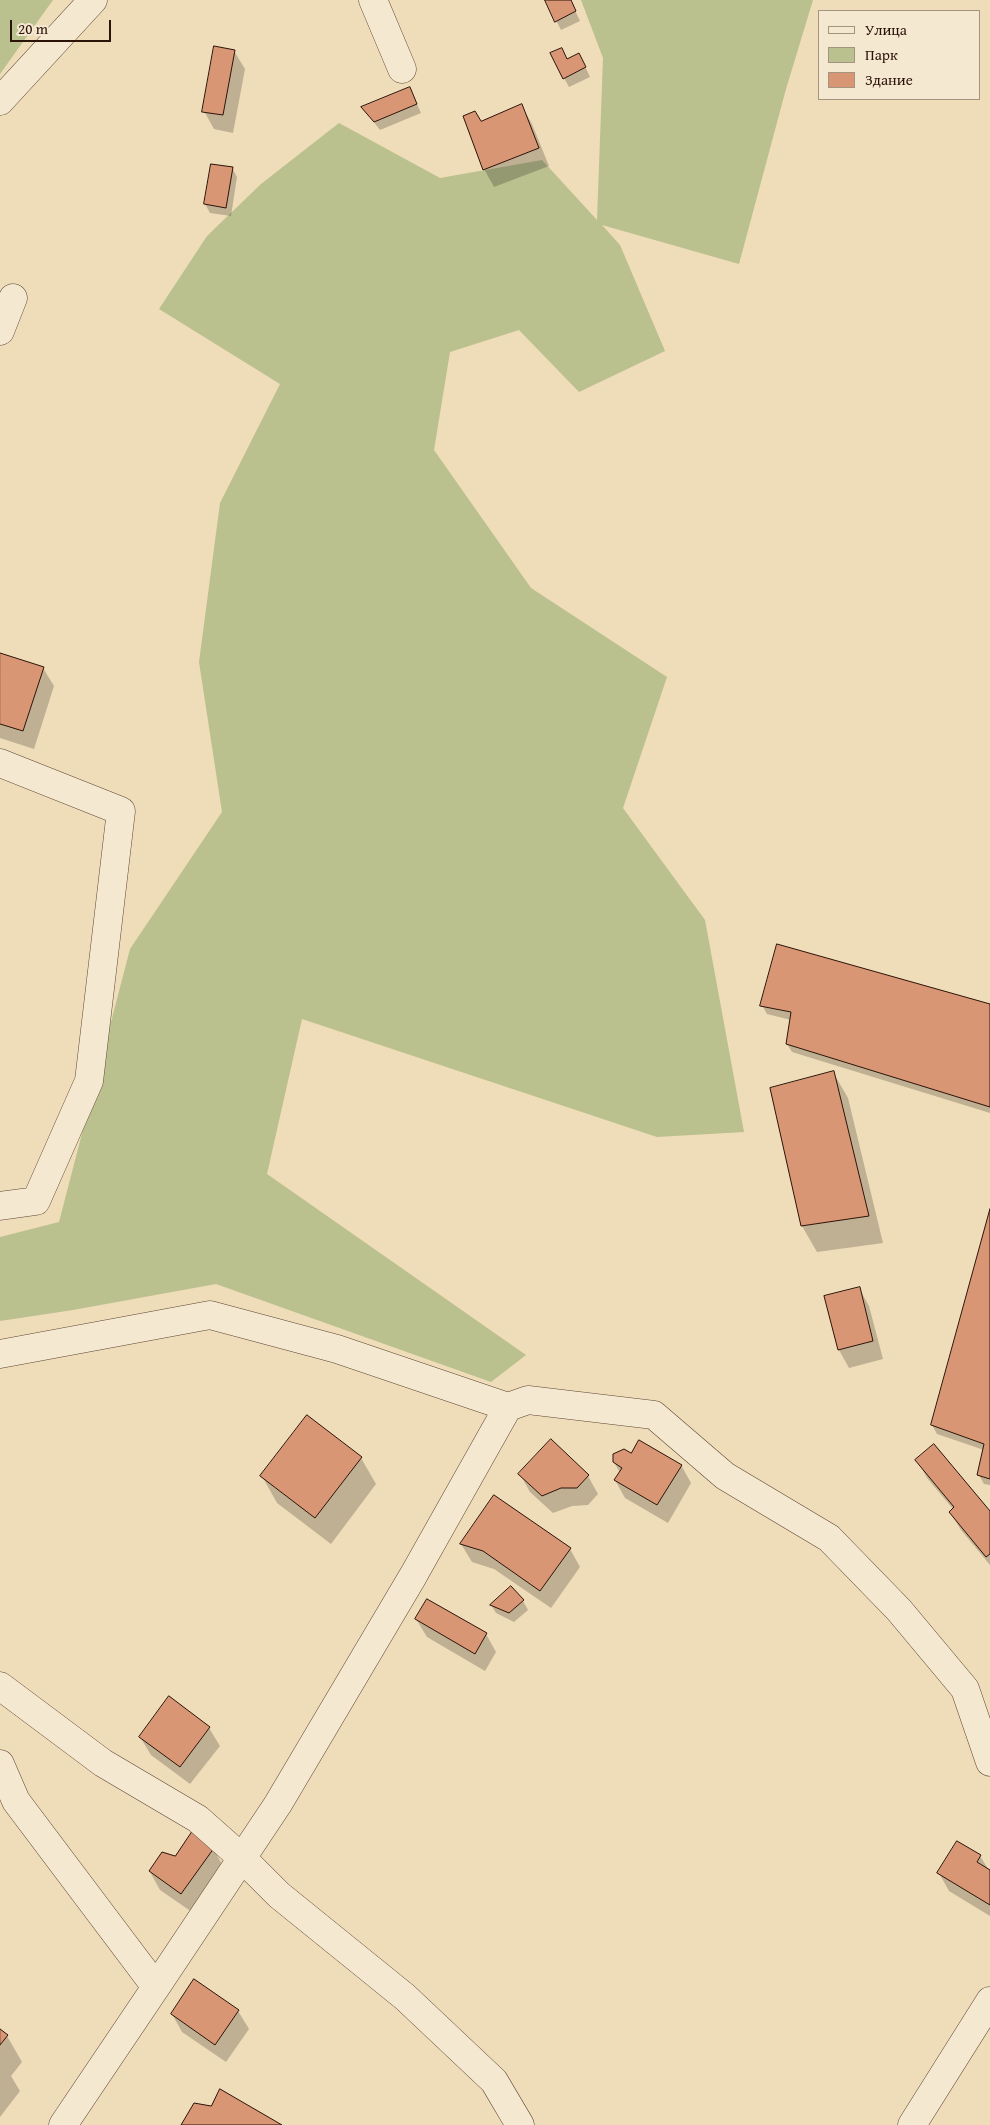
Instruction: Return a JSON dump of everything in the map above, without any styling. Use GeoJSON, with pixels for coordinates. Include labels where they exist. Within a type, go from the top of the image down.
{"type":"FeatureCollection","features":[{"type":"Feature","properties":{"kind":"street"},"geometry":{"type":"LineString","coordinates":[[0,101],[93,0]]}},
{"type":"Feature","properties":{"kind":"street"},"geometry":{"type":"LineString","coordinates":[[373,0],[402,68]]}},
{"type":"Feature","properties":{"kind":"street"},"geometry":{"type":"LineString","coordinates":[[0,331],[13,298]]}},
{"type":"Feature","properties":{"kind":"street"},"geometry":{"type":"LineString","coordinates":[[0,763],[121,811],[89,1081],[36,1201],[0,1206]]}},
{"type":"Feature","properties":{"kind":"street"},"geometry":{"type":"LineString","coordinates":[[0,1354],[210,1315],[337,1349],[508,1407],[528,1400],[654,1415],[725,1476],[828,1538],[898,1610],[965,1689],[990,1762]]}},
{"type":"Feature","properties":{"kind":"street"},"geometry":{"type":"LineString","coordinates":[[63,2125],[278,1804],[403,1593],[508,1407]]}},
{"type":"Feature","properties":{"kind":"street"},"geometry":{"type":"LineString","coordinates":[[0,1686],[103,1763],[198,1819],[242,1858],[279,1895],[405,1997],[494,2082],[520,2125]]}},
{"type":"Feature","properties":{"kind":"street"},"geometry":{"type":"LineString","coordinates":[[0,1764],[16,1801],[156,1987]]}},
{"type":"Feature","properties":{"kind":"street"},"geometry":{"type":"LineString","coordinates":[[912,2125],[990,2001]]}},
{"type":"Feature","properties":{"kind":"green space"},"geometry":{"type":"Polygon","coordinates":[[[0,0],[53,0],[0,74],[0,0]]]}},
{"type":"Feature","properties":{"kind":"green space"},"geometry":{"type":"Polygon","coordinates":[[[581,0],[813,0],[786,89],[739,264],[602,225],[620,245],[665,351],[579,392],[519,330],[450,352],[434,450],[531,588],[667,677],[623,808],[705,920],[744,1132],[657,1137],[302,1019],[267,1174],[526,1355],[491,1382],[216,1284],[0,1321],[0,1237],[59,1222],[130,949],[222,812],[199,662],[220,503],[280,384],[159,309],[207,236],[261,184],[339,123],[440,178],[542,160],[597,220],[603,58],[581,0]]]}},
{"type":"Feature","properties":{"kind":"building"},"geometry":{"type":"Polygon","coordinates":[[[545,0],[571,0],[576,11],[555,22],[545,0]]]}},
{"type":"Feature","properties":{"kind":"building"},"geometry":{"type":"Polygon","coordinates":[[[214,46],[235,50],[223,115],[202,112],[214,46]]]}},
{"type":"Feature","properties":{"kind":"building"},"geometry":{"type":"Polygon","coordinates":[[[562,48],[567,59],[579,53],[586,67],[563,79],[550,53],[562,48]]]}},
{"type":"Feature","properties":{"kind":"building"},"geometry":{"type":"Polygon","coordinates":[[[410,87],[417,104],[374,122],[361,107],[410,87]]]}},
{"type":"Feature","properties":{"kind":"building"},"geometry":{"type":"Polygon","coordinates":[[[522,104],[539,148],[483,170],[463,116],[475,111],[481,121],[522,104]]]}},
{"type":"Feature","properties":{"kind":"building"},"geometry":{"type":"Polygon","coordinates":[[[211,164],[233,167],[226,208],[204,204],[211,164]]]}},
{"type":"Feature","properties":{"kind":"building"},"geometry":{"type":"Polygon","coordinates":[[[0,653],[44,667],[23,731],[0,724],[0,653]]]}},
{"type":"Feature","properties":{"kind":"building"},"geometry":{"type":"Polygon","coordinates":[[[777,944],[990,1004],[990,1107],[786,1044],[791,1012],[760,1006],[777,944]]]}},
{"type":"Feature","properties":{"kind":"building"},"geometry":{"type":"Polygon","coordinates":[[[834,1071],[869,1216],[801,1226],[770,1088],[834,1071]]]}},
{"type":"Feature","properties":{"kind":"building"},"geometry":{"type":"Polygon","coordinates":[[[990,1209],[990,1479],[977,1475],[984,1444],[931,1425],[990,1209]]]}},
{"type":"Feature","properties":{"kind":"building"},"geometry":{"type":"Polygon","coordinates":[[[860,1287],[873,1341],[838,1350],[824,1296],[860,1287]]]}},
{"type":"Feature","properties":{"kind":"building"},"geometry":{"type":"Polygon","coordinates":[[[307,1415],[362,1457],[315,1518],[260,1476],[307,1415]]]}},
{"type":"Feature","properties":{"kind":"building"},"geometry":{"type":"Polygon","coordinates":[[[551,1439],[589,1475],[577,1488],[561,1488],[542,1496],[518,1474],[551,1439]]]}},
{"type":"Feature","properties":{"kind":"building"},"geometry":{"type":"Polygon","coordinates":[[[639,1440],[682,1465],[657,1505],[614,1480],[622,1468],[613,1462],[613,1454],[624,1449],[631,1453],[639,1440]]]}},
{"type":"Feature","properties":{"kind":"building"},"geometry":{"type":"Polygon","coordinates":[[[934,1444],[990,1511],[990,1554],[986,1557],[949,1512],[954,1507],[915,1460],[934,1444]]]}},
{"type":"Feature","properties":{"kind":"building"},"geometry":{"type":"Polygon","coordinates":[[[494,1495],[571,1548],[540,1591],[483,1551],[460,1544],[494,1495]]]}},
{"type":"Feature","properties":{"kind":"building"},"geometry":{"type":"Polygon","coordinates":[[[511,1586],[524,1600],[509,1613],[490,1605],[511,1586]]]}},
{"type":"Feature","properties":{"kind":"building"},"geometry":{"type":"Polygon","coordinates":[[[427,1599],[487,1633],[475,1654],[415,1619],[427,1599]]]}},
{"type":"Feature","properties":{"kind":"building"},"geometry":{"type":"Polygon","coordinates":[[[169,1696],[210,1727],[180,1767],[139,1737],[169,1696]]]}},
{"type":"Feature","properties":{"kind":"building"},"geometry":{"type":"Polygon","coordinates":[[[192,1832],[214,1848],[181,1894],[149,1871],[162,1852],[175,1856],[192,1832]]]}},
{"type":"Feature","properties":{"kind":"building"},"geometry":{"type":"Polygon","coordinates":[[[957,1841],[981,1855],[977,1862],[990,1870],[990,1905],[937,1873],[957,1841]]]}},
{"type":"Feature","properties":{"kind":"building"},"geometry":{"type":"Polygon","coordinates":[[[194,1979],[239,2010],[215,2045],[171,2014],[194,1979]]]}},
{"type":"Feature","properties":{"kind":"building"},"geometry":{"type":"Polygon","coordinates":[[[0,2029],[8,2035],[0,2045],[0,2029]]]}},
{"type":"Feature","properties":{"kind":"building"},"geometry":{"type":"Polygon","coordinates":[[[220,2089],[282,2125],[181,2125],[194,2103],[211,2106],[220,2089]]]}}]}
